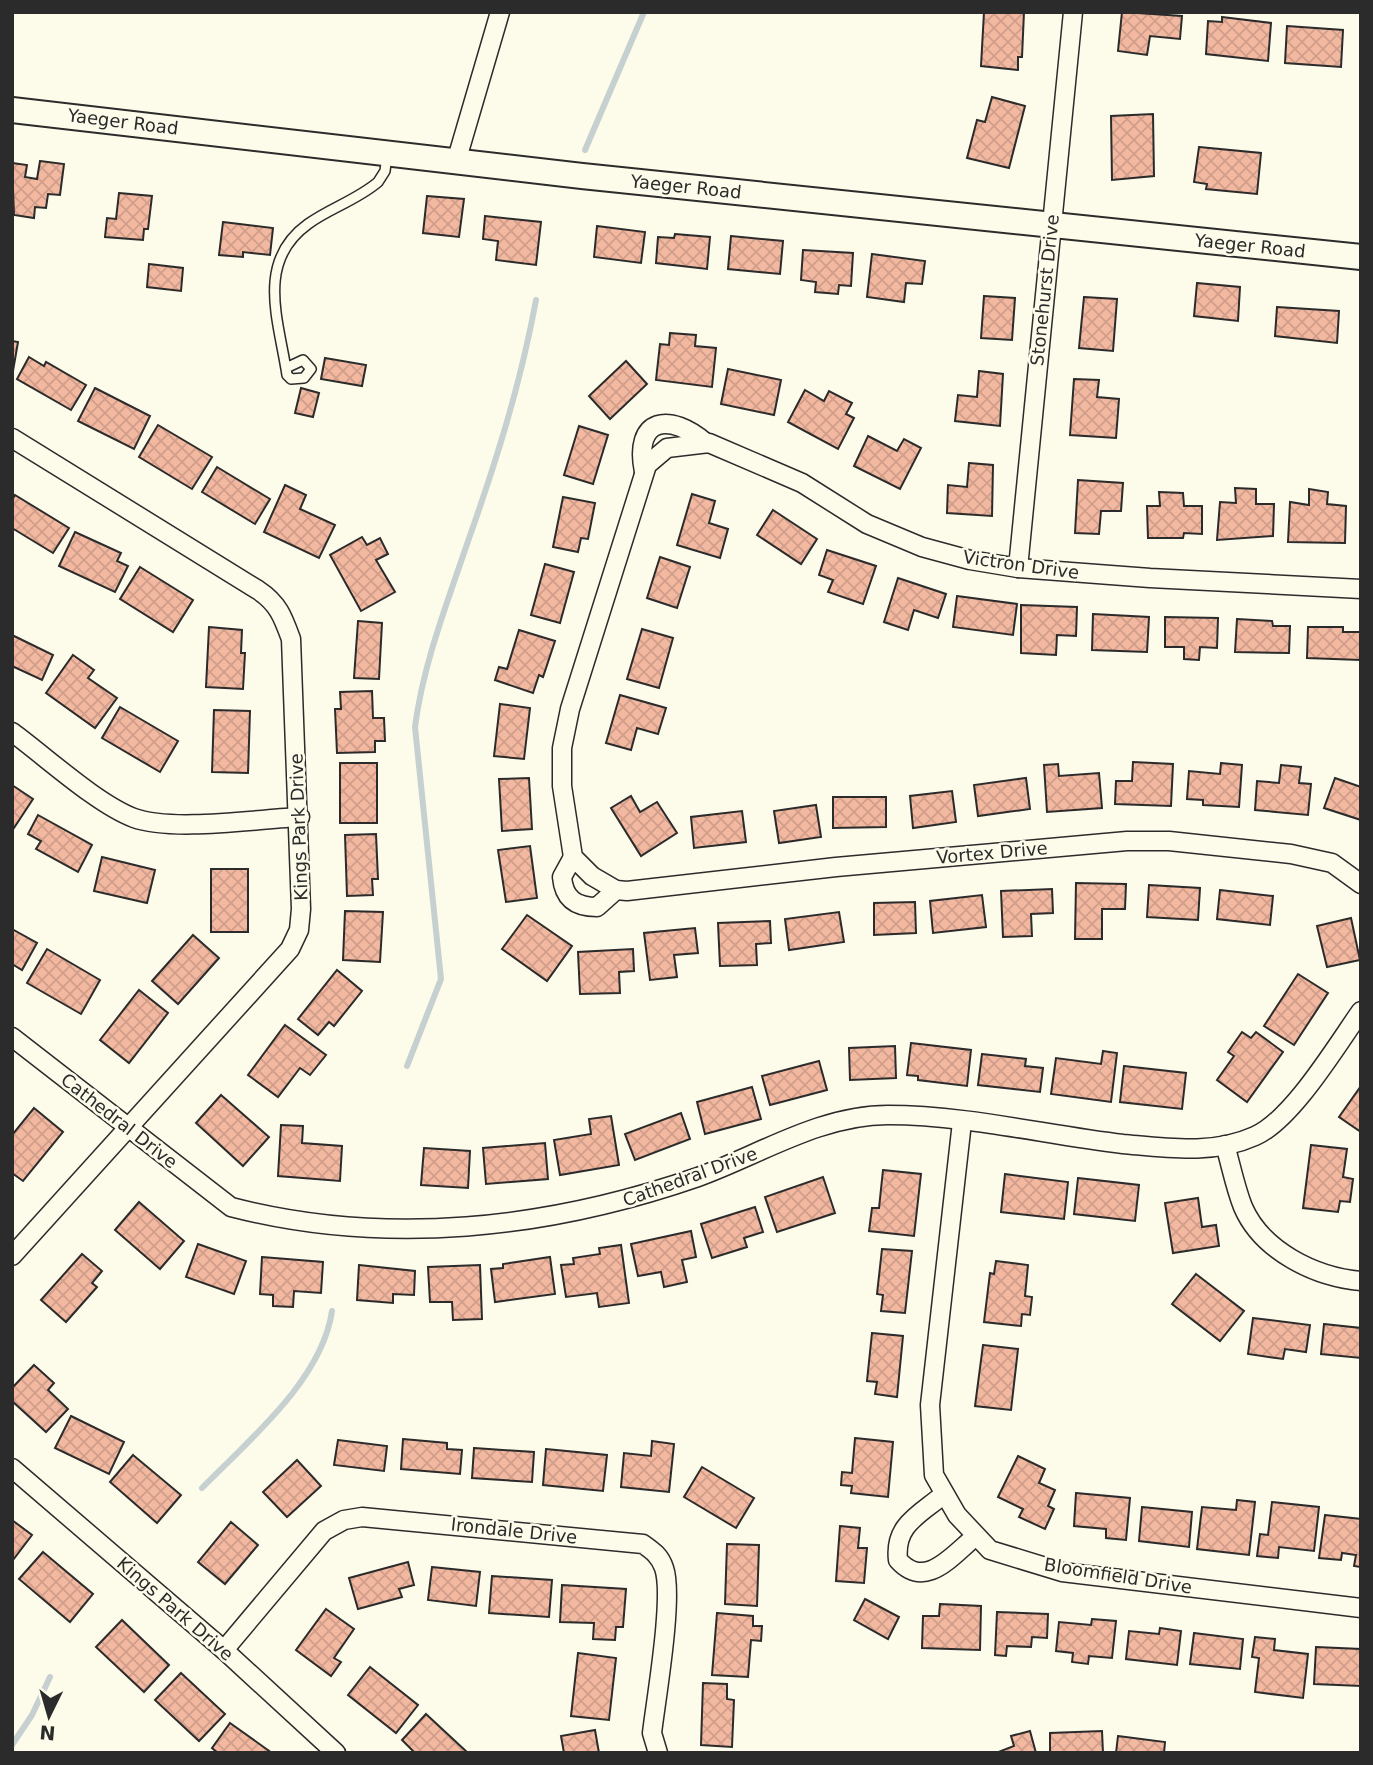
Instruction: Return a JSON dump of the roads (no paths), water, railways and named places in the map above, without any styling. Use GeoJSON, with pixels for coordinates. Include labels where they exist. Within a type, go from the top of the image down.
{"type":"FeatureCollection","features":[{"type":"Feature","properties":{"kind":"street"},"geometry":{"type":"LineString","coordinates":[[456,162],[500,12]]}},
{"type":"Feature","properties":{"kind":"street","name":"Stonehurst Drive"},"geometry":{"type":"LineString","coordinates":[[1018,568],[1073,12]]}},
{"type":"Feature","properties":{"kind":"street","name":"Yaeger Road"},"geometry":{"type":"LineString","coordinates":[[12,110],[456,162],[1361,257]]}},
{"type":"Feature","properties":{"kind":"street","name":"Victron Drive"},"geometry":{"type":"LineString","coordinates":[[644,472],[641,455],[643,441],[650,429],[667,423],[689,428],[706,443],[802,483],[867,524],[922,547],[970,560],[1018,568],[1150,579],[1361,589]]}},
{"type":"Feature","properties":{"kind":"street","name":"Kings Park Drive"},"geometry":{"type":"LineString","coordinates":[[12,438],[273,600],[292,639],[301,909],[299,930],[290,948],[12,1256]]}},
{"type":"Feature","properties":{"kind":"street","name":"Victron Drive"},"geometry":{"type":"LineString","coordinates":[[667,448],[706,443]]}},
{"type":"Feature","properties":{"kind":"street","name":"Vortex Drive"},"geometry":{"type":"LineString","coordinates":[[667,448],[647,465],[644,472],[570,709],[562,748],[562,786],[573,857],[562,877],[567,896],[576,903],[597,907],[616,890],[694,885],[836,867],[1127,841],[1169,841],[1291,854],[1332,863],[1361,884]]}},
{"type":"Feature","properties":{"kind":"street"},"geometry":{"type":"LineString","coordinates":[[12,732],[111,805],[135,818],[161,823],[300,817]]}},
{"type":"Feature","properties":{"kind":"street"},"geometry":{"type":"LineString","coordinates":[[573,857],[592,876],[616,890]]}},
{"type":"Feature","properties":{"kind":"street","name":"Cathedral Drive"},"geometry":{"type":"LineString","coordinates":[[12,1037],[231,1207],[265,1216],[436,1230],[499,1225],[584,1211],[636,1198],[727,1166],[817,1127],[851,1119],[888,1115],[1186,1150],[1225,1145],[1256,1136],[1288,1111],[1361,1011]]}},
{"type":"Feature","properties":{"kind":"street","name":"Bloomfield Drive"},"geometry":{"type":"LineString","coordinates":[[962,1122],[930,1405],[934,1475],[943,1495],[957,1515],[990,1550],[1062,1572],[1361,1608]]}},
{"type":"Feature","properties":{"kind":"street"},"geometry":{"type":"LineString","coordinates":[[1225,1145],[1244,1207],[1258,1232],[1302,1264],[1321,1273],[1361,1281]]}},
{"type":"Feature","properties":{"kind":"street","name":"Kings Park Drive"},"geometry":{"type":"LineString","coordinates":[[12,1468],[224,1650],[336,1753]]}},
{"type":"Feature","properties":{"kind":"street"},"geometry":{"type":"LineString","coordinates":[[943,1495],[902,1529],[897,1539],[898,1560],[915,1574],[922,1574],[937,1568],[976,1536]]}},
{"type":"Feature","properties":{"kind":"street","name":"Irondale Drive"},"geometry":{"type":"LineString","coordinates":[[224,1650],[324,1531],[344,1520],[362,1517],[643,1544],[659,1556],[666,1571],[667,1598],[652,1733],[658,1753]]}},
{"type":"Feature","properties":{"kind":"lane"},"geometry":{"type":"LineString","coordinates":[[286,368],[276,306],[275,273],[281,251],[307,225],[378,182],[385,171],[387,153]]}},
{"type":"Feature","properties":{"kind":"waterway"},"geometry":{"type":"LineString","coordinates":[[585,150],[644,12]]}},
{"type":"Feature","properties":{"kind":"waterway"},"geometry":{"type":"LineString","coordinates":[[407,1066],[441,979],[415,727],[436,636],[506,425],[536,300]]}},
{"type":"Feature","properties":{"kind":"waterway"},"geometry":{"type":"LineString","coordinates":[[202,1488],[261,1429],[299,1385],[314,1361],[332,1311]]}},
{"type":"Feature","properties":{"kind":"waterway"},"geometry":{"type":"LineString","coordinates":[[12,1745],[32,1715],[50,1677]]}}]}
